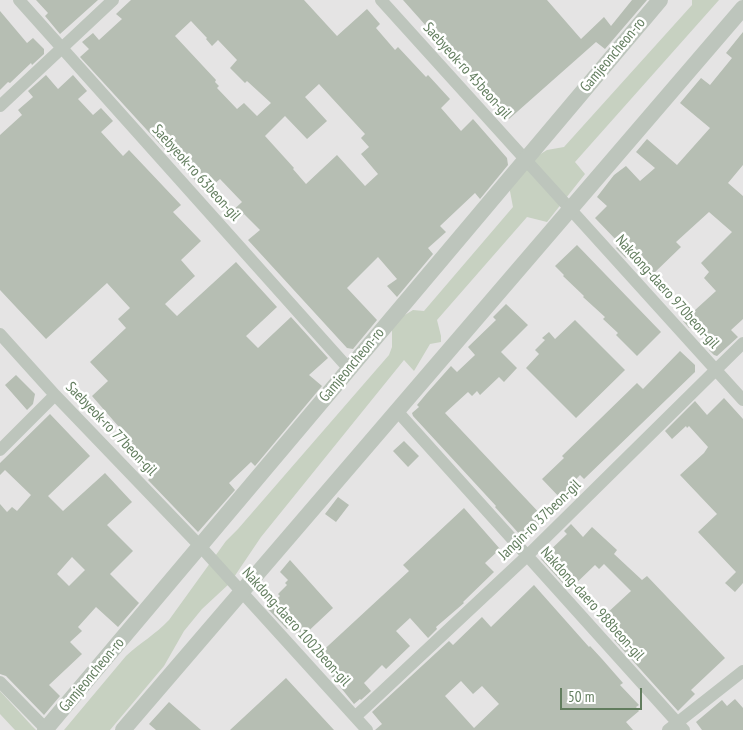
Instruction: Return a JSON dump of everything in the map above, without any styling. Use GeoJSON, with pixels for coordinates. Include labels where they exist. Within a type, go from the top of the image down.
{"type":"FeatureCollection","features":[{"type":"Feature","properties":{"kind":"street","name":"Saebyeok-ro 63beon-gil"},"geometry":{"type":"LineString","coordinates":[[19,0],[349,369]]}},
{"type":"Feature","properties":{"kind":"street"},"geometry":{"type":"LineString","coordinates":[[0,106],[113,0]]}},
{"type":"Feature","properties":{"kind":"street","name":"Saebyeok-ro 45beon-gil"},"geometry":{"type":"LineString","coordinates":[[381,0],[526,162],[569,207]]}},
{"type":"Feature","properties":{"kind":"street","name":"Gamjeoncheon-ro"},"geometry":{"type":"LineString","coordinates":[[46,730],[203,549],[349,369],[526,162],[660,0]]}},
{"type":"Feature","properties":{"kind":"street"},"geometry":{"type":"LineString","coordinates":[[123,730],[240,590],[397,411],[569,207],[743,8]]}},
{"type":"Feature","properties":{"kind":"street","name":"Nakdong-daero 970beon-gil"},"geometry":{"type":"LineString","coordinates":[[569,207],[743,400]]}},
{"type":"Feature","properties":{"kind":"street","name":"Saebyeok-ro 77beon-gil"},"geometry":{"type":"LineString","coordinates":[[0,334],[55,395],[203,549]]}},
{"type":"Feature","properties":{"kind":"street","name":"Jangin-ro 37beon-gil"},"geometry":{"type":"LineString","coordinates":[[355,716],[527,556],[743,343]]}},
{"type":"Feature","properties":{"kind":"street"},"geometry":{"type":"LineString","coordinates":[[0,450],[55,395]]}},
{"type":"Feature","properties":{"kind":"street","name":"Nakdong-daero 988beon-gil"},"geometry":{"type":"LineString","coordinates":[[397,411],[527,556],[676,728]]}},
{"type":"Feature","properties":{"kind":"street","name":"Nakdong-daero 1002beon-gil"},"geometry":{"type":"LineString","coordinates":[[203,549],[368,730]]}},
{"type":"Feature","properties":{"kind":"street"},"geometry":{"type":"LineString","coordinates":[[676,728],[743,671]]}},
{"type":"Feature","properties":{"kind":"street"},"geometry":{"type":"LineString","coordinates":[[0,682],[46,730]]}},
{"type":"Feature","properties":{"kind":"shaded area"},"geometry":{"type":"Polygon","coordinates":[[[0,0],[743,0],[743,730],[0,730],[0,0]]]}},
{"type":"Feature","properties":{"kind":"shaded area"},"geometry":{"type":"Polygon","coordinates":[[[692,0],[719,0],[575,162],[585,174],[547,222],[527,217],[437,320],[441,342],[430,344],[414,371],[404,360],[261,537],[230,583],[202,609],[184,631],[164,666],[110,730],[64,730],[126,656],[169,620],[226,541],[389,355],[392,347],[392,329],[395,321],[413,310],[424,311],[513,207],[509,186],[539,155],[547,150],[564,147],[692,5],[692,0]]]}},
{"type":"Feature","properties":{"kind":"shaded area"},"geometry":{"type":"Polygon","coordinates":[[[0,691],[36,730],[15,730],[0,714],[0,691]]]}},
{"type":"Feature","properties":{"kind":"building"},"geometry":{"type":"Polygon","coordinates":[[[36,0],[98,0],[60,34],[45,16],[48,13],[36,0]]]}},
{"type":"Feature","properties":{"kind":"building"},"geometry":{"type":"Polygon","coordinates":[[[131,0],[304,0],[337,36],[367,9],[380,24],[376,28],[395,50],[398,47],[450,99],[441,108],[461,131],[473,119],[507,158],[508,165],[480,199],[475,193],[440,226],[446,232],[428,248],[433,254],[397,297],[387,286],[397,279],[378,257],[347,288],[377,320],[353,349],[347,348],[248,240],[260,230],[244,214],[237,220],[230,213],[242,202],[220,179],[206,191],[168,153],[80,57],[89,49],[82,42],[93,33],[99,40],[122,19],[116,14],[131,0]],[[191,21],[175,36],[216,80],[215,82],[219,86],[217,88],[237,109],[244,103],[257,116],[271,103],[247,81],[245,83],[230,68],[237,60],[218,40],[212,46],[191,21]],[[319,84],[305,97],[327,121],[307,139],[285,116],[265,136],[306,184],[337,155],[365,186],[378,174],[361,154],[369,147],[361,138],[365,134],[319,84]]]}},
{"type":"Feature","properties":{"kind":"building"},"geometry":{"type":"Polygon","coordinates":[[[403,0],[547,0],[581,39],[604,17],[611,26],[632,0],[647,0],[605,49],[596,42],[509,119],[403,0]]]}},
{"type":"Feature","properties":{"kind":"building"},"geometry":{"type":"Polygon","coordinates":[[[0,11],[27,43],[33,38],[44,49],[44,54],[0,90],[0,11]]]}},
{"type":"Feature","properties":{"kind":"building"},"geometry":{"type":"Polygon","coordinates":[[[743,32],[743,165],[728,183],[743,196],[743,319],[731,330],[738,337],[717,356],[709,350],[714,346],[694,324],[689,328],[683,321],[716,291],[704,278],[709,272],[701,263],[732,232],[709,212],[676,242],[681,247],[652,275],[631,254],[626,258],[616,248],[620,244],[595,218],[607,206],[597,197],[614,175],[626,166],[640,181],[655,168],[636,152],[647,139],[677,165],[710,128],[680,103],[701,78],[710,85],[732,58],[726,53],[743,32]]]}},
{"type":"Feature","properties":{"kind":"building"},"geometry":{"type":"Polygon","coordinates":[[[46,75],[58,89],[73,75],[87,91],[78,99],[93,115],[101,108],[113,121],[101,132],[123,156],[129,150],[181,205],[173,212],[201,241],[181,260],[195,276],[165,304],[177,316],[236,262],[277,307],[246,336],[258,348],[291,317],[328,358],[309,375],[322,386],[255,466],[251,462],[229,483],[235,490],[198,532],[148,480],[151,477],[138,463],[140,461],[128,447],[133,443],[92,396],[108,381],[90,362],[126,328],[118,319],[130,308],[107,283],[46,339],[0,290],[0,135],[22,115],[18,110],[33,97],[28,91],[46,75]]]}},
{"type":"Feature","properties":{"kind":"building"},"geometry":{"type":"Polygon","coordinates":[[[577,245],[661,332],[637,356],[616,335],[618,333],[603,319],[605,317],[583,297],[555,266],[577,245]]]}},
{"type":"Feature","properties":{"kind":"building"},"geometry":{"type":"Polygon","coordinates":[[[506,304],[528,325],[501,352],[517,368],[504,382],[499,377],[480,395],[477,391],[472,396],[468,392],[445,413],[545,519],[528,536],[524,533],[521,536],[412,413],[419,407],[417,405],[451,366],[457,372],[475,355],[468,347],[496,320],[493,317],[506,304]]]}},
{"type":"Feature","properties":{"kind":"building"},"geometry":{"type":"Polygon","coordinates":[[[575,320],[625,370],[576,418],[526,368],[539,354],[535,350],[545,340],[542,338],[549,332],[555,339],[575,320]]]}},
{"type":"Feature","properties":{"kind":"building"},"geometry":{"type":"Polygon","coordinates":[[[680,351],[695,365],[695,372],[584,479],[580,475],[566,490],[569,493],[562,500],[542,479],[564,458],[562,456],[637,383],[643,389],[680,351]]]}},
{"type":"Feature","properties":{"kind":"building"},"geometry":{"type":"Polygon","coordinates":[[[16,375],[35,394],[33,404],[27,410],[5,385],[16,375]]]}},
{"type":"Feature","properties":{"kind":"building"},"geometry":{"type":"Polygon","coordinates":[[[724,398],[743,419],[743,583],[735,592],[725,583],[736,572],[698,532],[717,514],[680,475],[708,447],[689,426],[687,428],[686,426],[672,439],[665,431],[695,401],[707,415],[724,398]]]}},
{"type":"Feature","properties":{"kind":"building"},"geometry":{"type":"Polygon","coordinates":[[[50,414],[90,456],[48,496],[63,511],[105,473],[132,502],[107,525],[133,551],[110,574],[139,603],[118,627],[96,607],[78,627],[82,631],[70,642],[82,654],[49,685],[60,696],[44,715],[6,676],[0,674],[0,504],[7,512],[12,507],[17,511],[31,495],[5,470],[0,475],[0,463],[50,414]],[[72,557],[57,574],[69,586],[85,570],[72,557]]]}},
{"type":"Feature","properties":{"kind":"building"},"geometry":{"type":"Polygon","coordinates":[[[404,441],[419,456],[408,467],[393,451],[404,441]]]}},
{"type":"Feature","properties":{"kind":"building"},"geometry":{"type":"Polygon","coordinates":[[[338,497],[349,505],[336,522],[325,514],[338,497]]]}},
{"type":"Feature","properties":{"kind":"building"},"geometry":{"type":"Polygon","coordinates":[[[464,508],[500,549],[485,563],[494,572],[464,603],[436,627],[437,629],[428,638],[410,618],[396,631],[410,646],[386,669],[382,665],[364,683],[371,691],[354,704],[316,657],[409,571],[403,565],[464,508]]]}},
{"type":"Feature","properties":{"kind":"building"},"geometry":{"type":"Polygon","coordinates":[[[571,524],[583,537],[592,527],[617,550],[614,554],[642,580],[647,576],[725,658],[691,690],[695,694],[678,711],[614,640],[622,633],[605,615],[631,591],[604,564],[599,569],[595,565],[569,590],[541,559],[567,534],[564,531],[571,524]]]}},
{"type":"Feature","properties":{"kind":"building"},"geometry":{"type":"Polygon","coordinates":[[[290,560],[333,608],[301,638],[290,626],[287,629],[267,608],[280,596],[278,594],[287,585],[285,583],[288,580],[280,572],[290,560]]]}},
{"type":"Feature","properties":{"kind":"building"},"geometry":{"type":"Polygon","coordinates":[[[534,585],[623,683],[620,685],[639,705],[636,707],[639,711],[626,722],[633,730],[375,730],[382,724],[372,712],[449,641],[453,645],[482,617],[491,627],[534,585]],[[461,681],[445,696],[474,728],[499,704],[482,686],[473,694],[461,681]]]}},
{"type":"Feature","properties":{"kind":"building"},"geometry":{"type":"Polygon","coordinates":[[[286,678],[334,730],[230,730],[286,678]]]}},
{"type":"Feature","properties":{"kind":"building"},"geometry":{"type":"Polygon","coordinates":[[[735,699],[743,708],[743,730],[702,730],[696,722],[722,700],[727,706],[735,699]]]}},
{"type":"Feature","properties":{"kind":"building"},"geometry":{"type":"Polygon","coordinates":[[[169,702],[201,730],[156,730],[149,724],[169,702]]]}}]}
